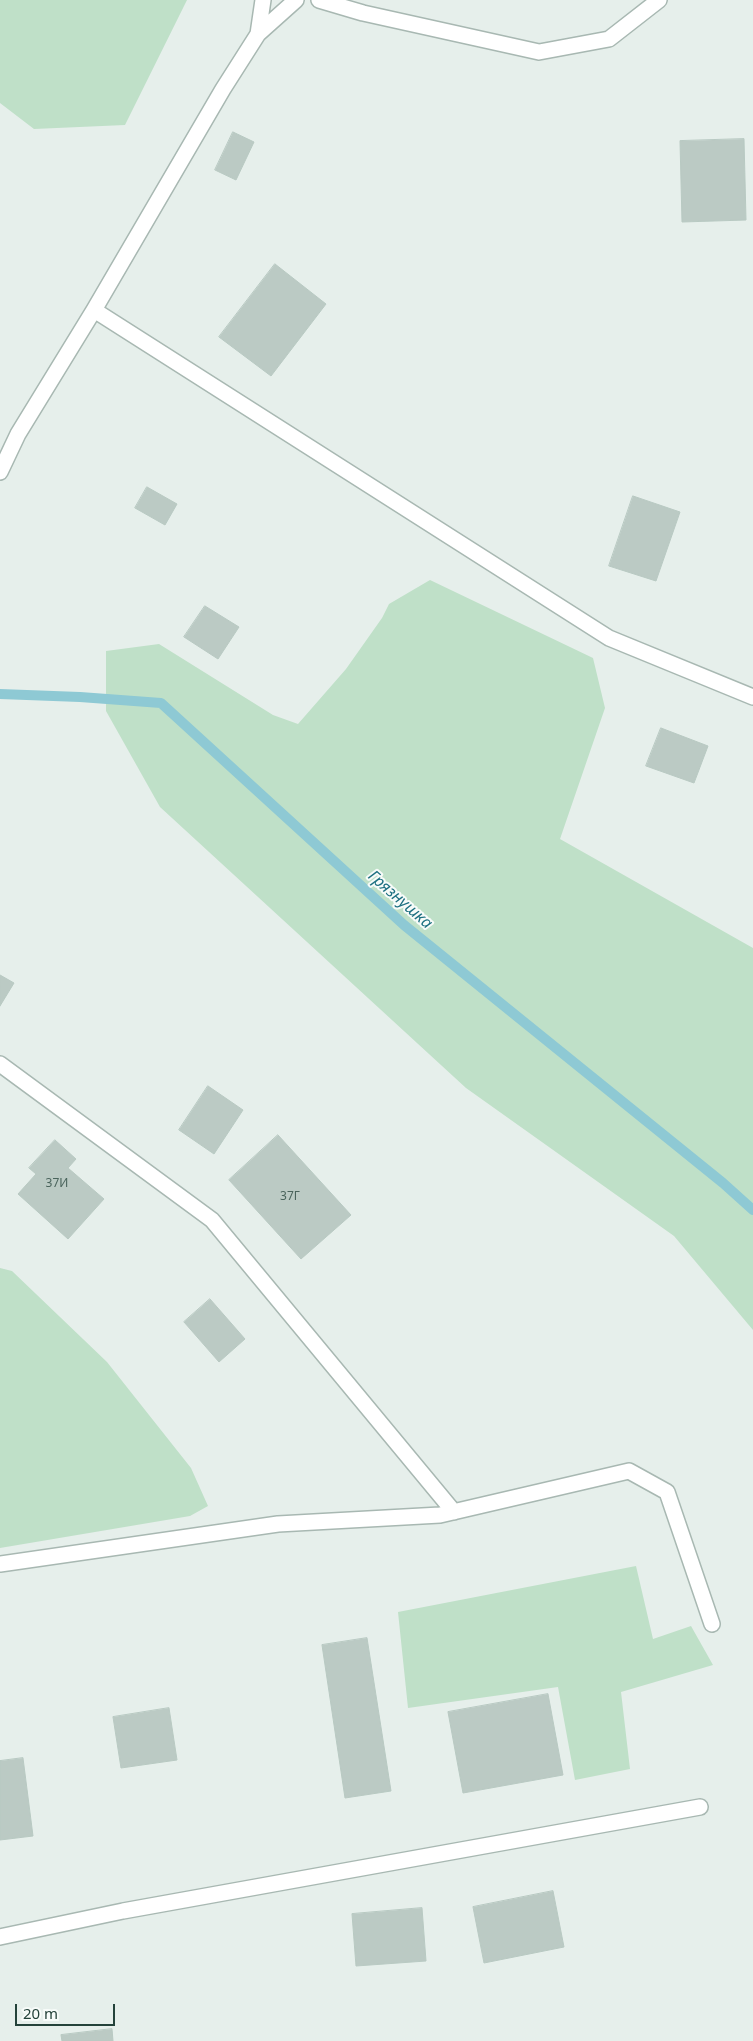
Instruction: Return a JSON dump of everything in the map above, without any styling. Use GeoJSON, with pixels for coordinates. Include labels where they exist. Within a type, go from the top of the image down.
{"type":"FeatureCollection","features":[{"type":"Feature","properties":{"kind":"street"},"geometry":{"type":"LineString","coordinates":[[258,34],[263,0]]}},
{"type":"Feature","properties":{"kind":"street"},"geometry":{"type":"LineString","coordinates":[[0,472],[18,434],[94,310],[223,89],[258,34],[296,0]]}},
{"type":"Feature","properties":{"kind":"street"},"geometry":{"type":"LineString","coordinates":[[319,0],[363,12],[539,52],[609,39],[659,0]]}},
{"type":"Feature","properties":{"kind":"street"},"geometry":{"type":"LineString","coordinates":[[94,310],[609,638],[753,697]]}},
{"type":"Feature","properties":{"kind":"street"},"geometry":{"type":"LineString","coordinates":[[0,1064],[212,1220],[454,1512]]}},
{"type":"Feature","properties":{"kind":"street"},"geometry":{"type":"LineString","coordinates":[[0,1564],[278,1524],[440,1515],[629,1471],[667,1492],[712,1624]]}},
{"type":"Feature","properties":{"kind":"street"},"geometry":{"type":"LineString","coordinates":[[0,1937],[123,1911],[700,1807]]}},
{"type":"Feature","properties":{"kind":"green space"},"geometry":{"type":"Polygon","coordinates":[[[0,0],[187,0],[125,125],[34,129],[0,103],[0,0]]]}},
{"type":"Feature","properties":{"kind":"green space"},"geometry":{"type":"Polygon","coordinates":[[[430,580],[593,658],[605,708],[560,839],[753,948],[753,1330],[674,1236],[466,1088],[160,807],[106,711],[106,651],[159,644],[273,715],[298,724],[346,669],[382,618],[389,604],[430,580]]]}},
{"type":"Feature","properties":{"kind":"green space"},"geometry":{"type":"Polygon","coordinates":[[[0,1268],[12,1271],[107,1362],[191,1468],[208,1506],[190,1516],[0,1548],[0,1268]]]}},
{"type":"Feature","properties":{"kind":"green space"},"geometry":{"type":"Polygon","coordinates":[[[636,1566],[653,1639],[691,1626],[713,1665],[621,1692],[630,1769],[575,1780],[558,1687],[408,1708],[398,1612],[636,1566]]]}},
{"type":"Feature","properties":{"kind":"building"},"geometry":{"type":"Polygon","coordinates":[[[233,132],[254,142],[236,180],[215,170],[233,132]]]}},
{"type":"Feature","properties":{"kind":"building"},"geometry":{"type":"Polygon","coordinates":[[[744,139],[746,220],[682,222],[680,141],[744,139]]]}},
{"type":"Feature","properties":{"kind":"building"},"geometry":{"type":"Polygon","coordinates":[[[275,264],[326,304],[271,376],[219,337],[275,264]]]}},
{"type":"Feature","properties":{"kind":"building"},"geometry":{"type":"Polygon","coordinates":[[[147,487],[177,504],[165,525],[135,508],[147,487]]]}},
{"type":"Feature","properties":{"kind":"building"},"geometry":{"type":"Polygon","coordinates":[[[633,496],[680,512],[656,581],[609,566],[633,496]]]}},
{"type":"Feature","properties":{"kind":"building"},"geometry":{"type":"Polygon","coordinates":[[[205,606],[239,627],[218,659],[184,637],[205,606]]]}},
{"type":"Feature","properties":{"kind":"building"},"geometry":{"type":"Polygon","coordinates":[[[661,728],[708,746],[694,783],[646,766],[661,728]]]}},
{"type":"Feature","properties":{"kind":"building"},"geometry":{"type":"Polygon","coordinates":[[[0,975],[14,983],[0,1006],[0,975]]]}},
{"type":"Feature","properties":{"kind":"building"},"geometry":{"type":"Polygon","coordinates":[[[208,1086],[243,1110],[214,1154],[179,1130],[208,1086]]]}},
{"type":"Feature","properties":{"kind":"building"},"geometry":{"type":"Polygon","coordinates":[[[278,1135],[351,1215],[301,1259],[229,1180],[278,1135]]]}},
{"type":"Feature","properties":{"kind":"building"},"geometry":{"type":"Polygon","coordinates":[[[55,1140],[76,1159],[68,1168],[104,1199],[68,1239],[18,1194],[36,1174],[29,1168],[55,1140]]]}},
{"type":"Feature","properties":{"kind":"building"},"geometry":{"type":"Polygon","coordinates":[[[210,1299],[245,1339],[219,1362],[184,1322],[210,1299]]]}},
{"type":"Feature","properties":{"kind":"building"},"geometry":{"type":"Polygon","coordinates":[[[367,1638],[391,1791],[345,1798],[322,1645],[367,1638]]]}},
{"type":"Feature","properties":{"kind":"building"},"geometry":{"type":"Polygon","coordinates":[[[548,1694],[563,1775],[463,1793],[448,1712],[548,1694]]]}},
{"type":"Feature","properties":{"kind":"building"},"geometry":{"type":"Polygon","coordinates":[[[169,1708],[177,1760],[121,1768],[113,1717],[169,1708]]]}},
{"type":"Feature","properties":{"kind":"building"},"geometry":{"type":"Polygon","coordinates":[[[23,1758],[33,1836],[0,1840],[0,1761],[23,1758]]]}},
{"type":"Feature","properties":{"kind":"building"},"geometry":{"type":"Polygon","coordinates":[[[553,1891],[564,1947],[484,1963],[473,1907],[553,1891]]]}},
{"type":"Feature","properties":{"kind":"building"},"geometry":{"type":"Polygon","coordinates":[[[422,1908],[426,1961],[356,1966],[352,1914],[422,1908]]]}},
{"type":"Feature","properties":{"kind":"building"},"geometry":{"type":"Polygon","coordinates":[[[112,2029],[113,2041],[62,2041],[61,2035],[112,2029]]]}},
{"type":"Feature","properties":{"kind":"waterway","name":"Грязнушка"},"geometry":{"type":"LineString","coordinates":[[0,694],[161,703],[404,925],[723,1183],[753,1210]]}}]}
